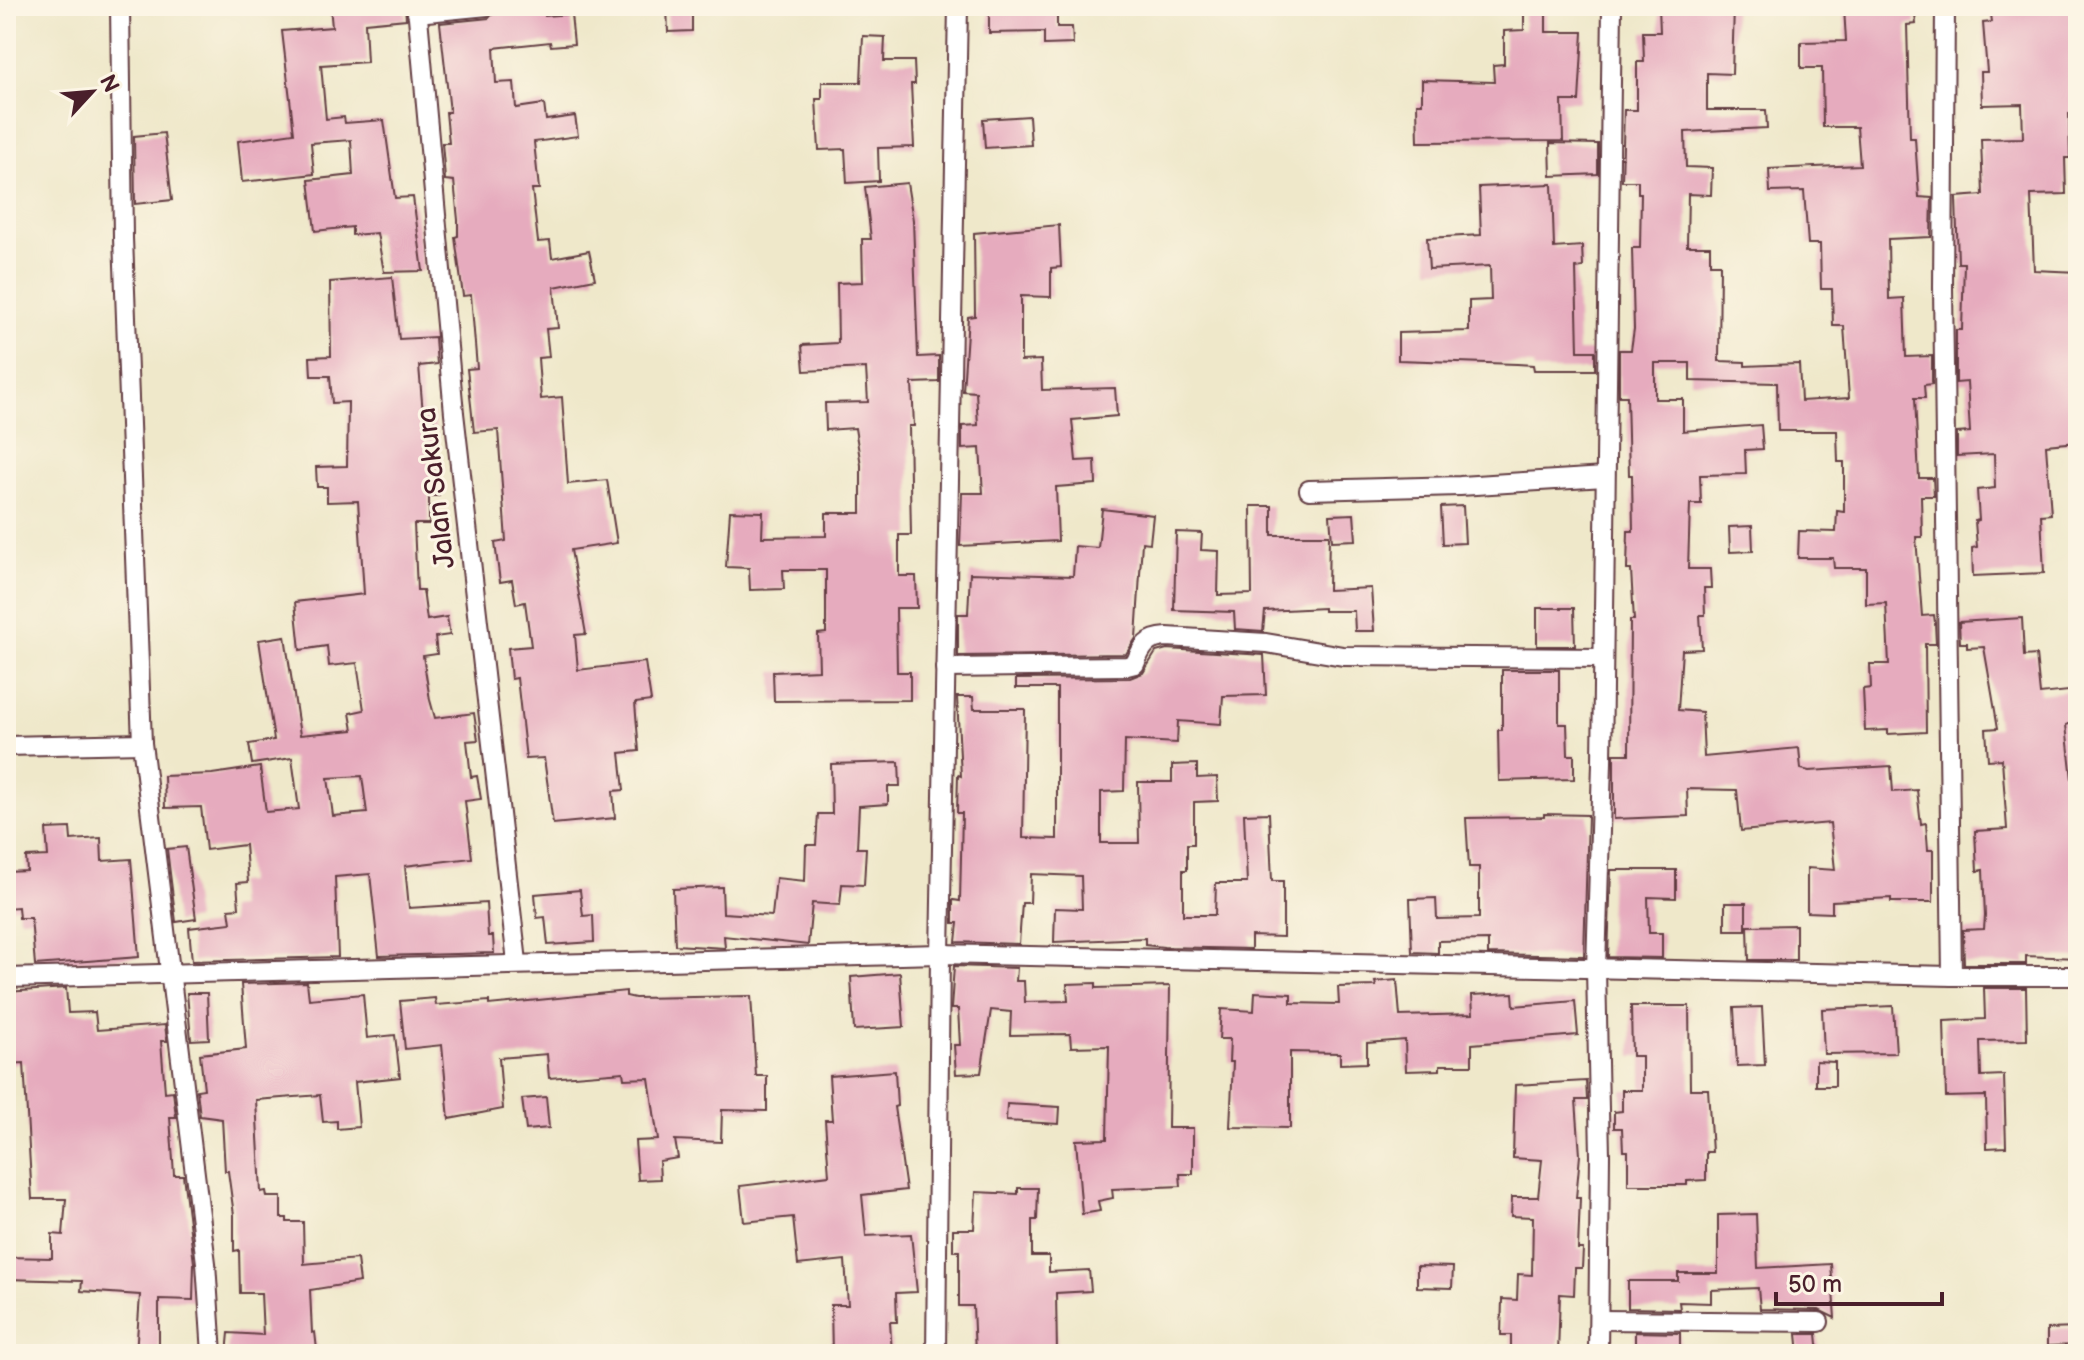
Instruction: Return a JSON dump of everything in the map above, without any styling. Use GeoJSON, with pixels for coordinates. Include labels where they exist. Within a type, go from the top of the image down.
{"type":"FeatureCollection","features":[{"type":"Feature","properties":{"kind":"street"},"geometry":{"type":"LineString","coordinates":[[120,6],[123,238],[142,743],[206,1263],[212,1354]]}},
{"type":"Feature","properties":{"kind":"street"},"geometry":{"type":"LineString","coordinates":[[417,10],[487,6]]}},
{"type":"Feature","properties":{"kind":"street"},"geometry":{"type":"LineString","coordinates":[[936,1354],[940,954],[958,6]]}},
{"type":"Feature","properties":{"kind":"street"},"geometry":{"type":"LineString","coordinates":[[1598,1354],[1596,969],[1612,6]]}},
{"type":"Feature","properties":{"kind":"street"},"geometry":{"type":"LineString","coordinates":[[1945,6],[1943,288],[1952,976]]}},
{"type":"Feature","properties":{"kind":"street","name":"Jalan Sakura"},"geometry":{"type":"LineString","coordinates":[[417,10],[454,413],[517,962]]}},
{"type":"Feature","properties":{"kind":"street"},"geometry":{"type":"LineString","coordinates":[[1309,490],[1605,477]]}},
{"type":"Feature","properties":{"kind":"street"},"geometry":{"type":"LineString","coordinates":[[945,668],[1127,666],[1135,664],[1145,643],[1154,637],[1266,643],[1343,656],[1603,658]]}},
{"type":"Feature","properties":{"kind":"street"},"geometry":{"type":"LineString","coordinates":[[6,746],[142,743]]}},
{"type":"Feature","properties":{"kind":"street"},"geometry":{"type":"LineString","coordinates":[[6,978],[517,962],[940,954],[1952,976],[2078,976]]}},
{"type":"Feature","properties":{"kind":"street"},"geometry":{"type":"LineString","coordinates":[[1599,1320],[1819,1322]]}},
{"type":"Feature","properties":{"kind":"building"},"geometry":{"type":"Polygon","coordinates":[[[330,6],[405,6],[406,19],[365,23],[367,62],[321,65],[326,119],[344,117],[345,123],[384,120],[395,198],[413,197],[423,271],[384,272],[377,233],[352,235],[352,227],[315,231],[309,180],[353,175],[351,140],[311,143],[314,174],[242,182],[238,141],[294,133],[282,31],[332,27],[330,6]]]}},
{"type":"Feature","properties":{"kind":"building"},"geometry":{"type":"Polygon","coordinates":[[[499,6],[512,6],[512,11],[544,7],[545,16],[571,14],[574,44],[551,46],[550,42],[494,48],[496,83],[514,82],[516,108],[544,104],[546,120],[575,116],[578,136],[534,142],[539,189],[532,189],[538,242],[550,241],[552,258],[589,251],[595,279],[554,287],[558,328],[546,329],[549,357],[538,358],[541,399],[562,397],[568,484],[607,480],[617,543],[571,550],[586,634],[575,635],[578,670],[645,662],[651,701],[635,703],[639,751],[620,753],[624,790],[613,791],[615,818],[553,824],[544,758],[526,759],[517,678],[511,679],[508,648],[531,646],[525,602],[516,604],[512,580],[500,582],[495,543],[506,541],[498,430],[474,432],[467,369],[477,368],[471,295],[463,296],[455,237],[458,236],[458,220],[454,181],[445,180],[442,143],[449,143],[446,112],[450,112],[440,23],[489,18],[499,6]]]}},
{"type":"Feature","properties":{"kind":"building"},"geometry":{"type":"Polygon","coordinates":[[[667,6],[692,6],[692,31],[668,32],[667,6]]]}},
{"type":"Feature","properties":{"kind":"building"},"geometry":{"type":"Polygon","coordinates":[[[989,6],[1057,6],[1057,27],[1072,27],[1073,44],[1044,45],[1044,32],[989,33],[989,6]]]}},
{"type":"Feature","properties":{"kind":"building"},"geometry":{"type":"Polygon","coordinates":[[[1524,6],[1546,6],[1546,32],[1583,32],[1579,101],[1562,101],[1563,141],[1418,142],[1417,103],[1422,103],[1422,80],[1494,82],[1493,65],[1504,64],[1504,31],[1524,30],[1524,6]]]}},
{"type":"Feature","properties":{"kind":"building"},"geometry":{"type":"Polygon","coordinates":[[[1659,6],[1734,6],[1732,74],[1707,73],[1707,110],[1766,110],[1767,128],[1685,132],[1686,167],[1712,168],[1711,195],[1688,194],[1687,246],[1710,246],[1710,264],[1720,264],[1719,361],[1745,362],[1745,366],[1799,364],[1801,401],[1849,398],[1844,326],[1833,326],[1832,289],[1821,289],[1820,244],[1808,244],[1804,191],[1770,192],[1769,169],[1860,165],[1857,127],[1823,127],[1822,68],[1801,68],[1801,42],[1846,41],[1844,8],[1914,6],[1916,24],[1907,25],[1910,138],[1915,138],[1919,197],[1932,198],[1931,237],[1888,239],[1889,299],[1904,298],[1906,357],[1932,356],[1932,384],[1924,385],[1925,398],[1915,398],[1919,478],[1933,478],[1934,496],[1921,496],[1922,537],[1916,537],[1922,616],[1934,615],[1935,623],[1936,644],[1925,644],[1926,732],[1888,734],[1888,730],[1865,731],[1863,689],[1871,688],[1870,664],[1889,664],[1886,603],[1866,604],[1866,568],[1834,568],[1833,558],[1798,558],[1799,531],[1836,532],[1837,511],[1844,512],[1844,462],[1838,462],[1837,431],[1778,431],[1777,383],[1690,381],[1690,363],[1655,363],[1655,399],[1683,399],[1683,431],[1761,425],[1763,449],[1745,450],[1746,474],[1700,475],[1701,504],[1690,504],[1688,569],[1710,569],[1711,588],[1704,588],[1705,615],[1700,615],[1702,649],[1682,650],[1678,710],[1702,712],[1704,757],[1799,748],[1801,769],[1809,771],[1891,766],[1893,792],[1917,790],[1921,824],[1926,823],[1928,850],[1933,850],[1933,902],[1891,902],[1891,898],[1832,901],[1832,913],[1807,912],[1807,868],[1835,870],[1830,823],[1741,831],[1737,790],[1687,789],[1688,816],[1614,819],[1614,754],[1629,754],[1630,620],[1634,620],[1631,570],[1627,570],[1628,531],[1633,531],[1632,475],[1629,475],[1627,396],[1619,396],[1619,350],[1631,350],[1634,329],[1632,248],[1640,248],[1641,193],[1638,193],[1638,181],[1622,181],[1624,110],[1637,110],[1637,62],[1644,62],[1643,32],[1660,32],[1659,6]]]}},
{"type":"Feature","properties":{"kind":"building"},"geometry":{"type":"Polygon","coordinates":[[[1990,6],[2078,6],[2078,113],[2069,114],[2070,158],[2065,158],[2066,194],[2031,195],[2034,270],[2078,272],[2078,442],[2046,445],[2051,514],[2041,515],[2044,573],[1973,576],[1972,548],[1977,547],[1975,521],[1979,520],[1977,490],[1995,488],[1994,454],[1957,456],[1957,433],[1970,432],[1967,382],[1956,383],[1956,330],[1962,330],[1964,263],[1958,263],[1956,197],[1983,195],[1981,139],[2023,138],[2022,104],[1982,105],[1981,72],[1987,72],[1983,23],[1992,22],[1990,6]]]}},
{"type":"Feature","properties":{"kind":"building"},"geometry":{"type":"Polygon","coordinates":[[[863,36],[885,37],[884,61],[914,61],[915,84],[911,84],[914,147],[878,148],[879,181],[847,183],[845,149],[819,150],[816,99],[822,99],[822,82],[861,82],[863,36]]]}},
{"type":"Feature","properties":{"kind":"building"},"geometry":{"type":"Polygon","coordinates":[[[1029,116],[1031,145],[985,148],[983,119],[1029,116]]]}},
{"type":"Feature","properties":{"kind":"building"},"geometry":{"type":"Polygon","coordinates":[[[164,133],[172,200],[135,204],[134,136],[164,133]]]}},
{"type":"Feature","properties":{"kind":"building"},"geometry":{"type":"Polygon","coordinates":[[[1550,143],[1598,144],[1598,174],[1551,176],[1550,143]]]}},
{"type":"Feature","properties":{"kind":"building"},"geometry":{"type":"Polygon","coordinates":[[[907,183],[913,220],[918,357],[939,356],[939,382],[912,383],[914,426],[909,426],[911,535],[899,535],[899,576],[916,576],[917,608],[896,608],[897,672],[910,672],[910,700],[774,701],[773,672],[819,670],[818,634],[826,633],[826,570],[783,570],[784,589],[750,590],[749,568],[726,567],[730,511],[763,512],[762,537],[826,536],[826,513],[861,513],[861,465],[855,428],[826,430],[825,403],[868,402],[866,368],[804,371],[802,345],[838,343],[837,283],[863,282],[862,239],[871,239],[865,187],[907,183]]]}},
{"type":"Feature","properties":{"kind":"building"},"geometry":{"type":"Polygon","coordinates":[[[1552,184],[1554,248],[1582,246],[1583,267],[1576,268],[1578,351],[1595,351],[1595,370],[1534,370],[1533,365],[1398,360],[1398,333],[1469,331],[1469,301],[1491,300],[1490,266],[1429,269],[1427,238],[1481,235],[1479,187],[1552,184]]]}},
{"type":"Feature","properties":{"kind":"building"},"geometry":{"type":"Polygon","coordinates":[[[1059,225],[1061,267],[1051,268],[1051,297],[1021,296],[1021,361],[1041,360],[1042,390],[1115,388],[1117,416],[1072,420],[1076,461],[1095,460],[1096,484],[1056,487],[1058,541],[960,546],[962,493],[983,493],[980,448],[962,449],[962,426],[978,425],[976,392],[963,391],[968,317],[975,316],[974,233],[1059,225]]]}},
{"type":"Feature","properties":{"kind":"building"},"geometry":{"type":"Polygon","coordinates":[[[392,277],[399,339],[435,337],[437,364],[419,366],[423,414],[433,414],[437,438],[439,496],[429,496],[429,524],[414,524],[417,590],[423,590],[427,620],[447,617],[450,635],[435,637],[437,654],[423,656],[435,718],[474,713],[478,740],[467,741],[471,777],[477,776],[481,799],[465,801],[472,858],[405,866],[409,908],[486,903],[488,936],[493,936],[494,953],[379,956],[370,874],[335,877],[338,957],[192,961],[189,928],[231,923],[229,909],[239,908],[237,883],[248,882],[245,845],[206,850],[201,807],[165,808],[164,776],[212,774],[260,767],[266,812],[299,809],[292,758],[252,764],[249,744],[274,740],[259,640],[285,636],[300,735],[353,730],[350,713],[364,710],[357,663],[329,666],[327,646],[300,650],[295,602],[364,594],[358,501],[327,502],[327,487],[317,487],[316,467],[347,466],[348,402],[332,403],[330,376],[311,376],[310,357],[331,356],[330,282],[392,277]],[[362,776],[328,778],[333,816],[367,813],[362,776]]]}},
{"type":"Feature","properties":{"kind":"building"},"geometry":{"type":"Polygon","coordinates":[[[1251,506],[1272,506],[1272,535],[1329,535],[1328,590],[1371,588],[1374,631],[1355,631],[1354,611],[1324,611],[1324,608],[1265,611],[1263,631],[1235,629],[1234,612],[1174,610],[1176,532],[1202,533],[1201,550],[1219,551],[1218,595],[1252,594],[1251,506]]]}},
{"type":"Feature","properties":{"kind":"building"},"geometry":{"type":"Polygon","coordinates":[[[1463,506],[1465,543],[1443,544],[1441,507],[1463,506]]]}},
{"type":"Feature","properties":{"kind":"building"},"geometry":{"type":"Polygon","coordinates":[[[1102,509],[1153,515],[1150,543],[1142,542],[1136,638],[1126,654],[958,656],[958,614],[968,614],[970,573],[1073,576],[1075,546],[1098,548],[1102,509]]]}},
{"type":"Feature","properties":{"kind":"building"},"geometry":{"type":"Polygon","coordinates":[[[1354,514],[1356,540],[1332,541],[1330,515],[1354,514]]]}},
{"type":"Feature","properties":{"kind":"building"},"geometry":{"type":"Polygon","coordinates":[[[1752,526],[1753,551],[1730,552],[1729,527],[1752,526]]]}},
{"type":"Feature","properties":{"kind":"building"},"geometry":{"type":"Polygon","coordinates":[[[1537,608],[1574,608],[1575,646],[1537,646],[1537,608]]]}},
{"type":"Feature","properties":{"kind":"building"},"geometry":{"type":"Polygon","coordinates":[[[2022,618],[2024,656],[2036,655],[2040,694],[2078,690],[2078,721],[2066,725],[2072,779],[2078,778],[2078,958],[2026,956],[2026,964],[1964,964],[1963,930],[1984,929],[1983,870],[1977,871],[1975,831],[2007,829],[2002,759],[1988,760],[1986,729],[1998,728],[1984,647],[1967,648],[1967,643],[1960,643],[1959,622],[2022,618]]]}},
{"type":"Feature","properties":{"kind":"building"},"geometry":{"type":"Polygon","coordinates":[[[1167,649],[1264,655],[1266,695],[1223,696],[1221,724],[1178,721],[1177,743],[1125,740],[1124,791],[1101,792],[1101,843],[1139,843],[1138,782],[1172,782],[1172,765],[1197,764],[1197,778],[1217,777],[1218,801],[1194,802],[1194,844],[1187,844],[1187,870],[1183,870],[1183,915],[1215,915],[1216,883],[1247,883],[1244,814],[1269,813],[1272,881],[1283,881],[1283,937],[1251,936],[1251,949],[1164,947],[1145,945],[1145,938],[1054,942],[1055,908],[1082,909],[1081,876],[1031,874],[1030,903],[1022,903],[1019,944],[956,942],[958,923],[953,923],[953,900],[960,901],[962,813],[957,813],[958,775],[961,776],[957,697],[973,697],[974,709],[1025,709],[1023,838],[1057,839],[1057,688],[1016,688],[1016,679],[1130,678],[1143,673],[1156,652],[1167,649]]]}},
{"type":"Feature","properties":{"kind":"building"},"geometry":{"type":"Polygon","coordinates":[[[1502,670],[1559,670],[1559,724],[1567,724],[1568,755],[1574,755],[1574,779],[1499,781],[1502,670]]]}},
{"type":"Feature","properties":{"kind":"building"},"geometry":{"type":"Polygon","coordinates":[[[899,762],[900,786],[888,786],[888,804],[859,806],[857,848],[866,848],[864,885],[842,884],[840,905],[812,903],[808,945],[724,936],[725,948],[675,945],[673,889],[722,887],[723,913],[772,916],[776,878],[805,881],[806,845],[816,845],[818,814],[832,814],[831,764],[899,762]]]}},
{"type":"Feature","properties":{"kind":"building"},"geometry":{"type":"Polygon","coordinates":[[[1544,814],[1588,815],[1584,956],[1488,954],[1488,940],[1438,941],[1438,953],[1412,952],[1410,899],[1436,898],[1437,919],[1479,918],[1479,867],[1469,867],[1466,818],[1544,817],[1544,814]]]}},
{"type":"Feature","properties":{"kind":"building"},"geometry":{"type":"Polygon","coordinates":[[[70,828],[71,840],[101,838],[102,861],[131,859],[139,957],[35,965],[31,918],[19,918],[18,907],[6,908],[6,872],[27,871],[26,857],[48,856],[46,829],[70,828]]]}},
{"type":"Feature","properties":{"kind":"building"},"geometry":{"type":"Polygon","coordinates":[[[186,847],[196,919],[176,922],[167,849],[186,847]]]}},
{"type":"Feature","properties":{"kind":"building"},"geometry":{"type":"Polygon","coordinates":[[[1611,870],[1676,870],[1676,898],[1648,897],[1649,933],[1662,933],[1662,958],[1608,957],[1611,870]]]}},
{"type":"Feature","properties":{"kind":"building"},"geometry":{"type":"Polygon","coordinates":[[[580,890],[583,916],[593,915],[594,942],[548,945],[545,917],[537,918],[535,894],[580,890]]]}},
{"type":"Feature","properties":{"kind":"building"},"geometry":{"type":"Polygon","coordinates":[[[1725,903],[1746,903],[1746,930],[1725,930],[1725,903]]]}},
{"type":"Feature","properties":{"kind":"building"},"geometry":{"type":"Polygon","coordinates":[[[1796,925],[1796,960],[1749,960],[1748,926],[1796,925]]]}},
{"type":"Feature","properties":{"kind":"building"},"geometry":{"type":"Polygon","coordinates":[[[954,966],[1017,968],[1016,981],[1024,981],[1025,1002],[1068,1001],[1067,984],[1096,983],[1096,988],[1170,986],[1168,1128],[1193,1128],[1193,1174],[1180,1174],[1181,1186],[1112,1189],[1113,1198],[1098,1201],[1100,1211],[1082,1214],[1076,1140],[1107,1139],[1109,1046],[1071,1047],[1070,1034],[1010,1035],[1011,1012],[991,1010],[981,1073],[956,1074],[954,1045],[960,1045],[958,1009],[951,1009],[954,966]]]}},
{"type":"Feature","properties":{"kind":"building"},"geometry":{"type":"Polygon","coordinates":[[[900,973],[904,1027],[854,1030],[851,977],[900,973]]]}},
{"type":"Feature","properties":{"kind":"building"},"geometry":{"type":"Polygon","coordinates":[[[1397,980],[1400,1016],[1473,1014],[1472,995],[1513,993],[1514,1006],[1575,1001],[1578,1035],[1472,1044],[1472,1065],[1440,1065],[1440,1070],[1406,1071],[1405,1040],[1367,1043],[1367,1063],[1340,1064],[1340,1053],[1290,1052],[1290,1128],[1230,1127],[1233,1062],[1229,1062],[1230,1039],[1219,1039],[1221,1009],[1254,1011],[1255,992],[1291,994],[1291,1003],[1339,1004],[1338,987],[1376,986],[1375,982],[1397,980]]]}},
{"type":"Feature","properties":{"kind":"building"},"geometry":{"type":"Polygon","coordinates":[[[307,982],[309,999],[363,994],[367,1038],[395,1035],[400,1077],[355,1082],[359,1127],[337,1129],[337,1121],[323,1122],[320,1095],[256,1100],[261,1192],[266,1191],[267,1197],[281,1197],[281,1218],[287,1218],[287,1222],[303,1222],[304,1264],[357,1259],[360,1282],[310,1290],[312,1333],[315,1332],[317,1350],[294,1354],[227,1354],[229,1333],[263,1335],[261,1293],[240,1293],[239,1250],[234,1251],[234,1215],[228,1171],[225,1171],[222,1119],[200,1116],[197,1090],[204,1089],[200,1054],[246,1049],[241,984],[307,982]]]}},
{"type":"Feature","properties":{"kind":"building"},"geometry":{"type":"Polygon","coordinates":[[[66,988],[68,1013],[95,1012],[97,1030],[165,1025],[167,1041],[161,1041],[165,1092],[173,1091],[176,1117],[170,1117],[174,1175],[183,1175],[194,1263],[193,1300],[159,1299],[159,1354],[136,1354],[140,1295],[81,1291],[82,1281],[6,1279],[6,1257],[52,1258],[52,1234],[63,1235],[66,1199],[32,1199],[24,1063],[6,1064],[6,992],[66,988]]]}},
{"type":"Feature","properties":{"kind":"building"},"geometry":{"type":"Polygon","coordinates":[[[1984,988],[2026,988],[2027,1040],[1980,1041],[1981,1076],[2004,1075],[2006,1147],[1987,1148],[1986,1096],[1946,1097],[1944,1021],[1985,1019],[1984,988]]]}},
{"type":"Feature","properties":{"kind":"building"},"geometry":{"type":"Polygon","coordinates":[[[626,991],[626,996],[635,998],[751,996],[756,1076],[767,1076],[767,1111],[722,1110],[721,1142],[675,1140],[678,1158],[659,1161],[660,1179],[638,1180],[635,1141],[658,1140],[649,1078],[624,1079],[623,1072],[549,1078],[547,1054],[499,1058],[503,1109],[449,1119],[442,1045],[405,1049],[400,1001],[435,998],[436,1005],[489,1001],[489,1005],[626,991]]]}},
{"type":"Feature","properties":{"kind":"building"},"geometry":{"type":"Polygon","coordinates":[[[187,993],[207,993],[209,1039],[191,1040],[187,993]]]}},
{"type":"Feature","properties":{"kind":"building"},"geometry":{"type":"Polygon","coordinates":[[[1631,1006],[1689,1006],[1690,1089],[1708,1089],[1712,1152],[1706,1152],[1706,1180],[1687,1181],[1687,1185],[1628,1185],[1628,1151],[1623,1151],[1622,1128],[1614,1128],[1614,1112],[1622,1111],[1622,1090],[1642,1090],[1642,1056],[1632,1056],[1631,1006]]]}},
{"type":"Feature","properties":{"kind":"building"},"geometry":{"type":"Polygon","coordinates":[[[1893,1006],[1896,1053],[1824,1054],[1822,1009],[1893,1006]]]}},
{"type":"Feature","properties":{"kind":"building"},"geometry":{"type":"Polygon","coordinates":[[[1762,1007],[1765,1065],[1737,1066],[1734,1008],[1762,1007]]]}},
{"type":"Feature","properties":{"kind":"building"},"geometry":{"type":"Polygon","coordinates":[[[1816,1061],[1835,1062],[1835,1086],[1816,1086],[1816,1061]]]}},
{"type":"Feature","properties":{"kind":"building"},"geometry":{"type":"Polygon","coordinates":[[[895,1071],[897,1106],[894,1107],[906,1190],[862,1195],[866,1236],[911,1234],[917,1292],[896,1293],[897,1322],[890,1322],[892,1354],[832,1354],[831,1305],[848,1305],[845,1260],[798,1265],[793,1217],[744,1222],[740,1186],[829,1175],[825,1120],[832,1120],[829,1076],[895,1071]]]}},
{"type":"Feature","properties":{"kind":"building"},"geometry":{"type":"Polygon","coordinates":[[[1586,1081],[1587,1100],[1576,1100],[1580,1155],[1576,1198],[1580,1198],[1578,1249],[1583,1249],[1582,1268],[1575,1268],[1574,1295],[1560,1294],[1558,1354],[1511,1354],[1511,1335],[1501,1335],[1502,1299],[1517,1300],[1518,1274],[1532,1275],[1533,1217],[1511,1216],[1512,1197],[1538,1197],[1542,1160],[1513,1158],[1515,1085],[1586,1081]]]}},
{"type":"Feature","properties":{"kind":"building"},"geometry":{"type":"Polygon","coordinates":[[[546,1097],[549,1128],[526,1130],[522,1099],[546,1097]]]}},
{"type":"Feature","properties":{"kind":"building"},"geometry":{"type":"Polygon","coordinates":[[[1007,1104],[1060,1107],[1059,1124],[1006,1121],[1007,1104]]]}},
{"type":"Feature","properties":{"kind":"building"},"geometry":{"type":"Polygon","coordinates":[[[1018,1188],[1038,1188],[1037,1220],[1032,1220],[1032,1256],[1049,1256],[1049,1272],[1089,1270],[1091,1291],[1056,1293],[1057,1354],[975,1354],[973,1306],[959,1306],[959,1251],[953,1251],[953,1229],[974,1229],[976,1192],[1018,1194],[1018,1188]]]}},
{"type":"Feature","properties":{"kind":"building"},"geometry":{"type":"Polygon","coordinates":[[[1756,1214],[1758,1268],[1831,1264],[1835,1318],[1819,1310],[1760,1309],[1758,1288],[1711,1290],[1711,1303],[1679,1302],[1680,1309],[1628,1308],[1628,1281],[1678,1281],[1678,1273],[1718,1273],[1718,1215],[1756,1214]]]}},
{"type":"Feature","properties":{"kind":"building"},"geometry":{"type":"Polygon","coordinates":[[[1417,1266],[1453,1267],[1452,1288],[1417,1287],[1417,1266]]]}},
{"type":"Feature","properties":{"kind":"building"},"geometry":{"type":"Polygon","coordinates":[[[2078,1328],[2078,1345],[2047,1346],[2047,1329],[2078,1328]]]}},
{"type":"Feature","properties":{"kind":"building"},"geometry":{"type":"Polygon","coordinates":[[[1635,1332],[1680,1333],[1680,1354],[1635,1354],[1635,1332]]]}},
{"type":"Feature","properties":{"kind":"building"},"geometry":{"type":"Polygon","coordinates":[[[1797,1334],[1817,1334],[1819,1354],[1799,1354],[1797,1334]]]}}]}
